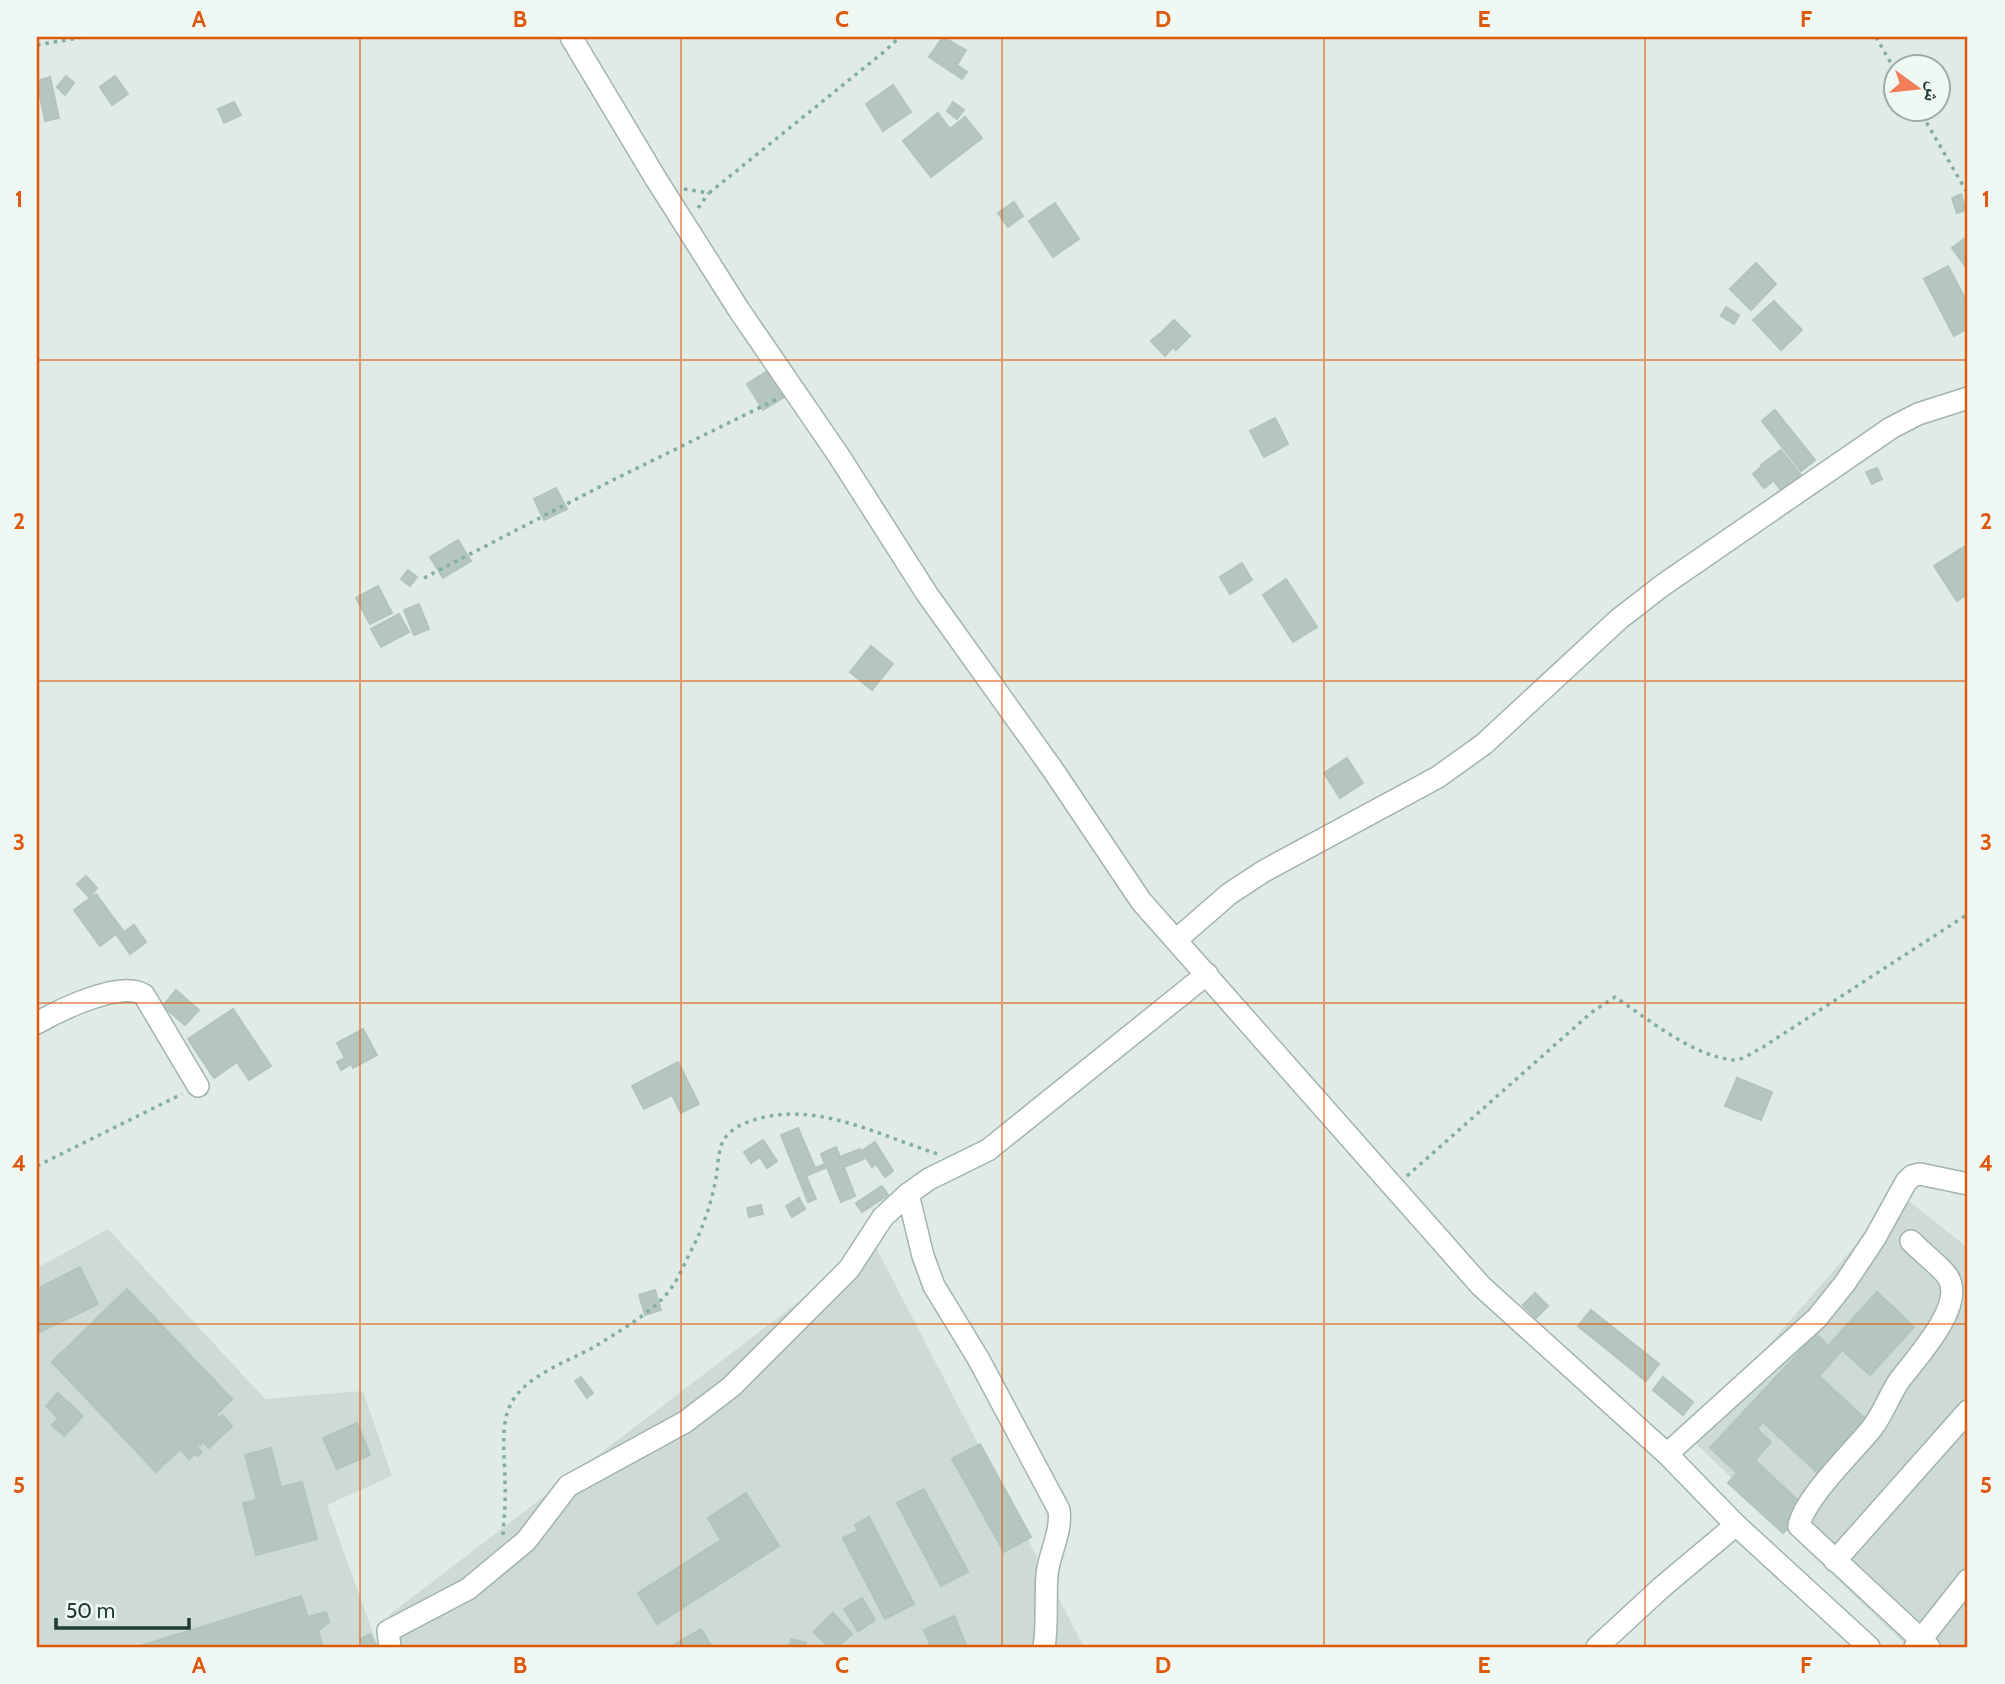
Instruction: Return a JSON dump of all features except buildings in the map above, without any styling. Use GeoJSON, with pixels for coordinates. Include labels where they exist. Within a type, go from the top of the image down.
{"type":"FeatureCollection","features":[{"type":"Feature","properties":{"kind":"street"},"geometry":{"type":"LineString","coordinates":[[571,37],[739,310],[927,594],[1053,770],[1141,901],[1481,1286],[1667,1454],[1736,1525],[1869,1647]]}},
{"type":"Feature","properties":{"kind":"street"},"geometry":{"type":"LineString","coordinates":[[1175,940],[1229,894],[1264,871],[1438,777],[1484,744],[1619,619],[1663,585],[1891,428],[1918,414],[1968,398]]}},
{"type":"Feature","properties":{"kind":"street"},"geometry":{"type":"LineString","coordinates":[[390,1647],[388,1631],[468,1589],[526,1541],[568,1486],[685,1422],[731,1387],[849,1269],[883,1217],[908,1194],[1007,1136],[1207,974]]}},
{"type":"Feature","properties":{"kind":"street"},"geometry":{"type":"LineString","coordinates":[[37,1023],[86,1001],[127,990],[138,991],[147,1001],[198,1086]]}},
{"type":"Feature","properties":{"kind":"street"},"geometry":{"type":"LineString","coordinates":[[1667,1454],[1817,1318],[1845,1283],[1875,1238],[1906,1182],[1920,1174],[1968,1184]]}},
{"type":"Feature","properties":{"kind":"street"},"geometry":{"type":"LineString","coordinates":[[908,1194],[923,1256],[934,1286],[978,1357],[1059,1510],[1057,1538],[1047,1572],[1048,1625],[1044,1647]]}},
{"type":"Feature","properties":{"kind":"street"},"geometry":{"type":"LineString","coordinates":[[1911,1241],[1949,1279],[1952,1297],[1935,1334],[1898,1383],[1874,1425],[1817,1493],[1801,1518],[1800,1526],[1922,1645],[1968,1580]]}},
{"type":"Feature","properties":{"kind":"street"},"geometry":{"type":"LineString","coordinates":[[1835,1561],[1968,1411]]}},
{"type":"Feature","properties":{"kind":"street"},"geometry":{"type":"LineString","coordinates":[[1597,1647],[1662,1587],[1736,1525]]}},
{"type":"Feature","properties":{"kind":"path"},"geometry":{"type":"LineString","coordinates":[[37,45],[84,37]]}},
{"type":"Feature","properties":{"kind":"path"},"geometry":{"type":"LineString","coordinates":[[656,179],[681,188],[709,193],[900,37]]}},
{"type":"Feature","properties":{"kind":"path"},"geometry":{"type":"LineString","coordinates":[[1926,122],[1968,194]]}},
{"type":"Feature","properties":{"kind":"path"},"geometry":{"type":"LineString","coordinates":[[424,578],[611,481],[794,391]]}},
{"type":"Feature","properties":{"kind":"path"},"geometry":{"type":"LineString","coordinates":[[1395,1186],[1592,1012],[1615,997],[1684,1042],[1708,1054],[1736,1060],[1763,1047],[1968,914]]}},
{"type":"Feature","properties":{"kind":"path"},"geometry":{"type":"LineString","coordinates":[[37,1166],[198,1086]]}},
{"type":"Feature","properties":{"kind":"path"},"geometry":{"type":"LineString","coordinates":[[503,1536],[504,1436],[509,1408],[526,1386],[554,1367],[592,1348],[663,1299],[697,1239],[709,1209],[723,1141],[729,1134],[747,1122],[762,1118],[784,1115],[820,1116],[966,1162]]}},
{"type":"Feature","properties":{"kind":"shaded area"},"geometry":{"type":"Polygon","coordinates":[[[1900,1194],[1968,1248],[1968,1647],[1908,1647],[1689,1437],[1900,1194]]]}},
{"type":"Feature","properties":{"kind":"shaded area"},"geometry":{"type":"Polygon","coordinates":[[[108,1229],[265,1399],[363,1391],[392,1476],[327,1505],[378,1647],[37,1647],[37,1268],[108,1229]]]}},
{"type":"Feature","properties":{"kind":"shaded area"},"geometry":{"type":"Polygon","coordinates":[[[874,1244],[1084,1647],[397,1647],[389,1615],[874,1244]]]}}]}
